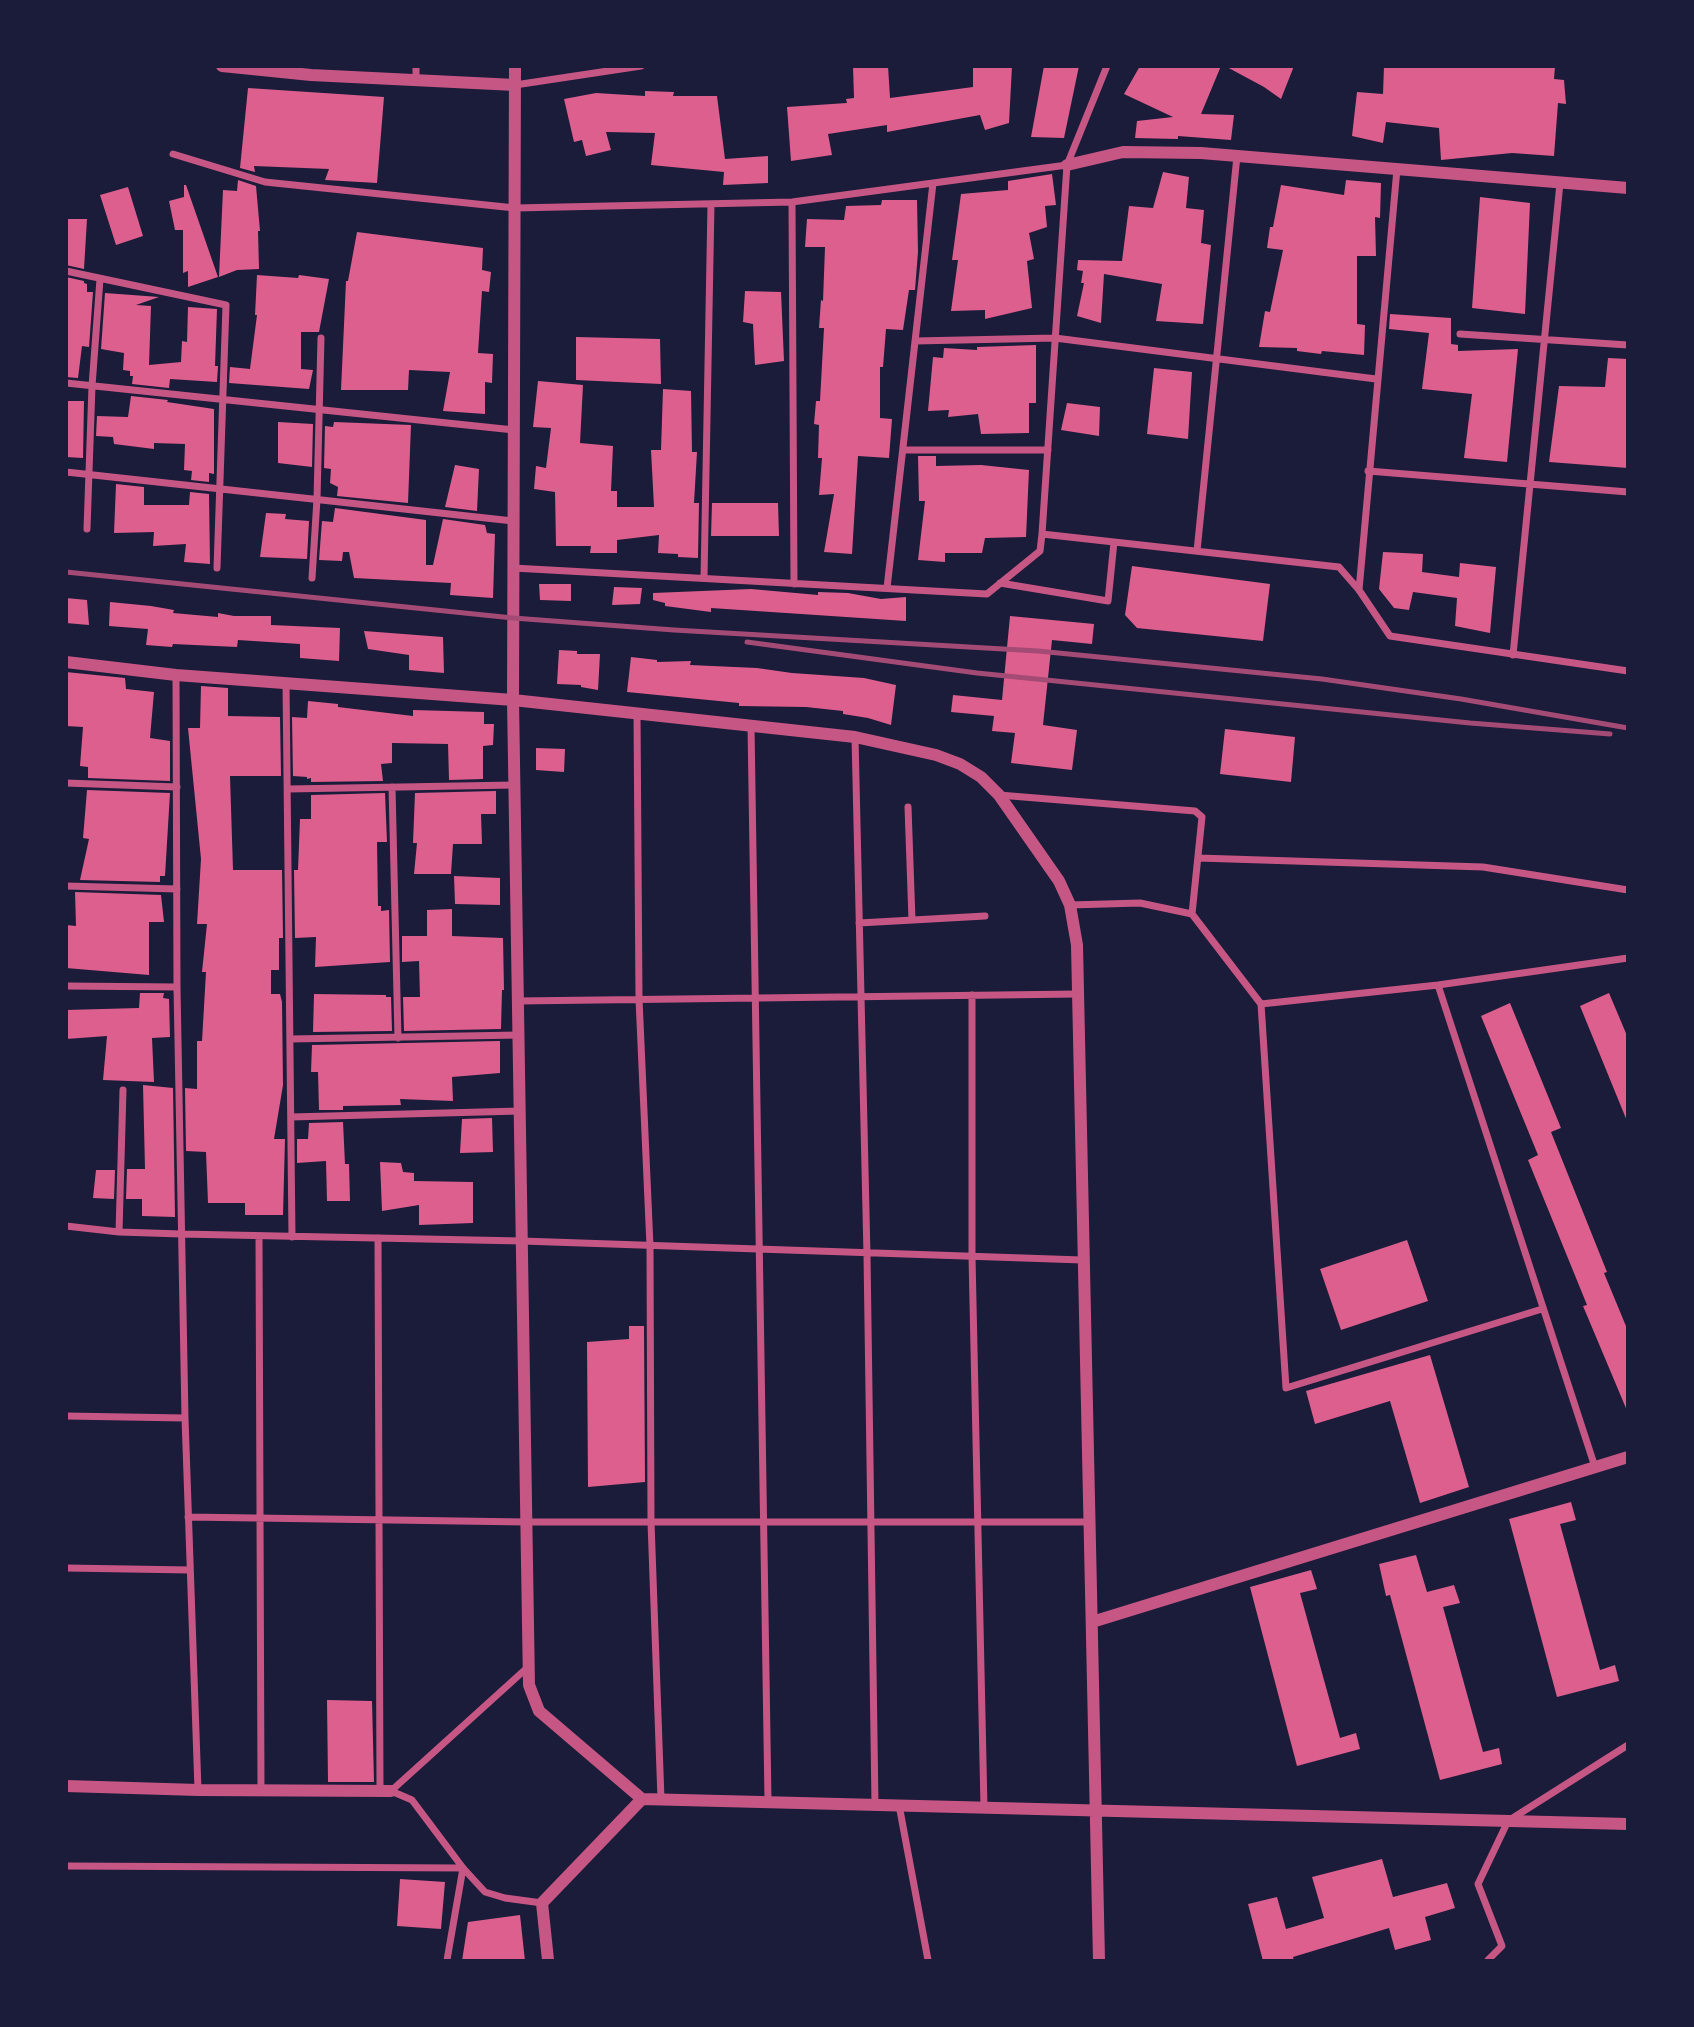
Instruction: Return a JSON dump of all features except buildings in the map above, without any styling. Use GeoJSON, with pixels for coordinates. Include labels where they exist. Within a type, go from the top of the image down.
{"type":"FeatureCollection","features":[{"type":"Feature","properties":{"kind":"street"},"geometry":{"type":"LineString","coordinates":[[222,66],[416,73],[515,85],[638,67]]}},
{"type":"Feature","properties":{"kind":"street"},"geometry":{"type":"LineString","coordinates":[[515,66],[514,785],[528,1667],[533,1698],[539,1711],[642,1799],[1628,1824]]}},
{"type":"Feature","properties":{"kind":"street"},"geometry":{"type":"LineString","coordinates":[[513,568],[987,594],[1040,551],[1067,165],[1107,66]]}},
{"type":"Feature","properties":{"kind":"street"},"geometry":{"type":"LineString","coordinates":[[173,154],[265,182],[515,208],[792,202],[1067,165],[1123,152],[1201,153],[1628,188]]}},
{"type":"Feature","properties":{"kind":"street"},"geometry":{"type":"LineString","coordinates":[[1197,551],[1237,156]]}},
{"type":"Feature","properties":{"kind":"street"},"geometry":{"type":"LineString","coordinates":[[1359,590],[1396,169]]}},
{"type":"Feature","properties":{"kind":"street"},"geometry":{"type":"LineString","coordinates":[[887,588],[933,183]]}},
{"type":"Feature","properties":{"kind":"street"},"geometry":{"type":"LineString","coordinates":[[1513,655],[1560,183]]}},
{"type":"Feature","properties":{"kind":"street"},"geometry":{"type":"LineString","coordinates":[[792,202],[794,584]]}},
{"type":"Feature","properties":{"kind":"street"},"geometry":{"type":"LineString","coordinates":[[704,578],[711,204]]}},
{"type":"Feature","properties":{"kind":"street"},"geometry":{"type":"LineString","coordinates":[[66,271],[226,305],[217,568]]}},
{"type":"Feature","properties":{"kind":"street"},"geometry":{"type":"LineString","coordinates":[[87,529],[92,386],[100,279]]}},
{"type":"Feature","properties":{"kind":"street"},"geometry":{"type":"LineString","coordinates":[[1460,334],[1628,345]]}},
{"type":"Feature","properties":{"kind":"street"},"geometry":{"type":"LineString","coordinates":[[312,578],[321,338]]}},
{"type":"Feature","properties":{"kind":"street"},"geometry":{"type":"LineString","coordinates":[[915,341],[1055,338],[1376,379]]}},
{"type":"Feature","properties":{"kind":"street"},"geometry":{"type":"LineString","coordinates":[[66,383],[514,430]]}},
{"type":"Feature","properties":{"kind":"street"},"geometry":{"type":"LineString","coordinates":[[902,450],[1048,450]]}},
{"type":"Feature","properties":{"kind":"street"},"geometry":{"type":"LineString","coordinates":[[1368,471],[1628,492]]}},
{"type":"Feature","properties":{"kind":"street"},"geometry":{"type":"LineString","coordinates":[[66,472],[513,521]]}},
{"type":"Feature","properties":{"kind":"street"},"geometry":{"type":"LineString","coordinates":[[1042,534],[1339,567],[1359,590],[1390,636],[1628,671]]}},
{"type":"Feature","properties":{"kind":"street"},"geometry":{"type":"LineString","coordinates":[[1000,583],[1108,601],[1114,542]]}},
{"type":"Feature","properties":{"kind":"street"},"geometry":{"type":"LineString","coordinates":[[66,662],[177,675],[513,700],[855,737],[936,755],[960,764],[981,777],[999,794],[1059,881],[1070,905],[1077,945],[1082,1260],[1100,1961]]}},
{"type":"Feature","properties":{"kind":"street"},"geometry":{"type":"LineString","coordinates":[[177,675],[177,987],[181,1234],[198,1790]]}},
{"type":"Feature","properties":{"kind":"street"},"geometry":{"type":"LineString","coordinates":[[286,683],[292,1237]]}},
{"type":"Feature","properties":{"kind":"street"},"geometry":{"type":"LineString","coordinates":[[637,713],[639,999],[650,1246],[651,1522],[661,1799]]}},
{"type":"Feature","properties":{"kind":"street"},"geometry":{"type":"LineString","coordinates":[[751,726],[768,1801]]}},
{"type":"Feature","properties":{"kind":"street"},"geometry":{"type":"LineString","coordinates":[[855,737],[867,1255],[875,1805]]}},
{"type":"Feature","properties":{"kind":"street"},"geometry":{"type":"LineString","coordinates":[[66,783],[177,787]]}},
{"type":"Feature","properties":{"kind":"street"},"geometry":{"type":"LineString","coordinates":[[288,789],[514,785]]}},
{"type":"Feature","properties":{"kind":"street"},"geometry":{"type":"LineString","coordinates":[[392,787],[398,1038]]}},
{"type":"Feature","properties":{"kind":"street"},"geometry":{"type":"LineString","coordinates":[[999,794],[1195,811],[1202,817],[1192,914]]}},
{"type":"Feature","properties":{"kind":"street"},"geometry":{"type":"LineString","coordinates":[[908,807],[912,920]]}},
{"type":"Feature","properties":{"kind":"street"},"geometry":{"type":"LineString","coordinates":[[1198,858],[1483,867],[1628,890]]}},
{"type":"Feature","properties":{"kind":"street"},"geometry":{"type":"LineString","coordinates":[[66,886],[177,889]]}},
{"type":"Feature","properties":{"kind":"street"},"geometry":{"type":"LineString","coordinates":[[1070,905],[1140,903],[1192,914],[1261,1004],[1286,1388],[1542,1309]]}},
{"type":"Feature","properties":{"kind":"street"},"geometry":{"type":"LineString","coordinates":[[859,923],[985,916]]}},
{"type":"Feature","properties":{"kind":"street"},"geometry":{"type":"LineString","coordinates":[[1261,1004],[1438,985],[1628,958]]}},
{"type":"Feature","properties":{"kind":"street"},"geometry":{"type":"LineString","coordinates":[[1438,985],[1595,1468]]}},
{"type":"Feature","properties":{"kind":"street"},"geometry":{"type":"LineString","coordinates":[[66,986],[177,987]]}},
{"type":"Feature","properties":{"kind":"street"},"geometry":{"type":"LineString","coordinates":[[518,1001],[1078,994]]}},
{"type":"Feature","properties":{"kind":"street"},"geometry":{"type":"LineString","coordinates":[[972,995],[972,1257],[984,1807]]}},
{"type":"Feature","properties":{"kind":"street"},"geometry":{"type":"LineString","coordinates":[[290,1039],[519,1035]]}},
{"type":"Feature","properties":{"kind":"street"},"geometry":{"type":"LineString","coordinates":[[119,1232],[123,1090]]}},
{"type":"Feature","properties":{"kind":"street"},"geometry":{"type":"LineString","coordinates":[[291,1117],[520,1111]]}},
{"type":"Feature","properties":{"kind":"street"},"geometry":{"type":"LineString","coordinates":[[66,1226],[119,1232],[522,1241],[867,1255],[1082,1260]]}},
{"type":"Feature","properties":{"kind":"street"},"geometry":{"type":"LineString","coordinates":[[259,1236],[261,1791]]}},
{"type":"Feature","properties":{"kind":"street"},"geometry":{"type":"LineString","coordinates":[[378,1238],[386,1791]]}},
{"type":"Feature","properties":{"kind":"street"},"geometry":{"type":"LineString","coordinates":[[66,1416],[185,1418]]}},
{"type":"Feature","properties":{"kind":"street"},"geometry":{"type":"LineString","coordinates":[[1092,1622],[1628,1457]]}},
{"type":"Feature","properties":{"kind":"street"},"geometry":{"type":"LineString","coordinates":[[188,1517],[526,1522],[1089,1522]]}},
{"type":"Feature","properties":{"kind":"street"},"geometry":{"type":"LineString","coordinates":[[66,1568],[190,1570]]}},
{"type":"Feature","properties":{"kind":"street"},"geometry":{"type":"LineString","coordinates":[[386,1791],[528,1667]]}},
{"type":"Feature","properties":{"kind":"street"},"geometry":{"type":"LineString","coordinates":[[1488,1961],[1502,1946],[1478,1884],[1508,1821],[1628,1745]]}},
{"type":"Feature","properties":{"kind":"street"},"geometry":{"type":"LineString","coordinates":[[66,1786],[386,1791],[412,1800],[463,1868],[485,1892],[494,1896],[542,1903]]}},
{"type":"Feature","properties":{"kind":"street"},"geometry":{"type":"LineString","coordinates":[[548,1961],[542,1903],[642,1799]]}},
{"type":"Feature","properties":{"kind":"street"},"geometry":{"type":"LineString","coordinates":[[899,1805],[928,1961]]}},
{"type":"Feature","properties":{"kind":"street"},"geometry":{"type":"LineString","coordinates":[[66,1866],[463,1868]]}},
{"type":"Feature","properties":{"kind":"street"},"geometry":{"type":"LineString","coordinates":[[447,1961],[463,1868]]}},
{"type":"Feature","properties":{"kind":"railway"},"geometry":{"type":"LineString","coordinates":[[66,572],[513,618],[1038,651],[1322,679],[1461,699],[1628,728]]}},
{"type":"Feature","properties":{"kind":"railway"},"geometry":{"type":"LineString","coordinates":[[747,642],[977,673],[1470,723],[1610,734]]}}]}
